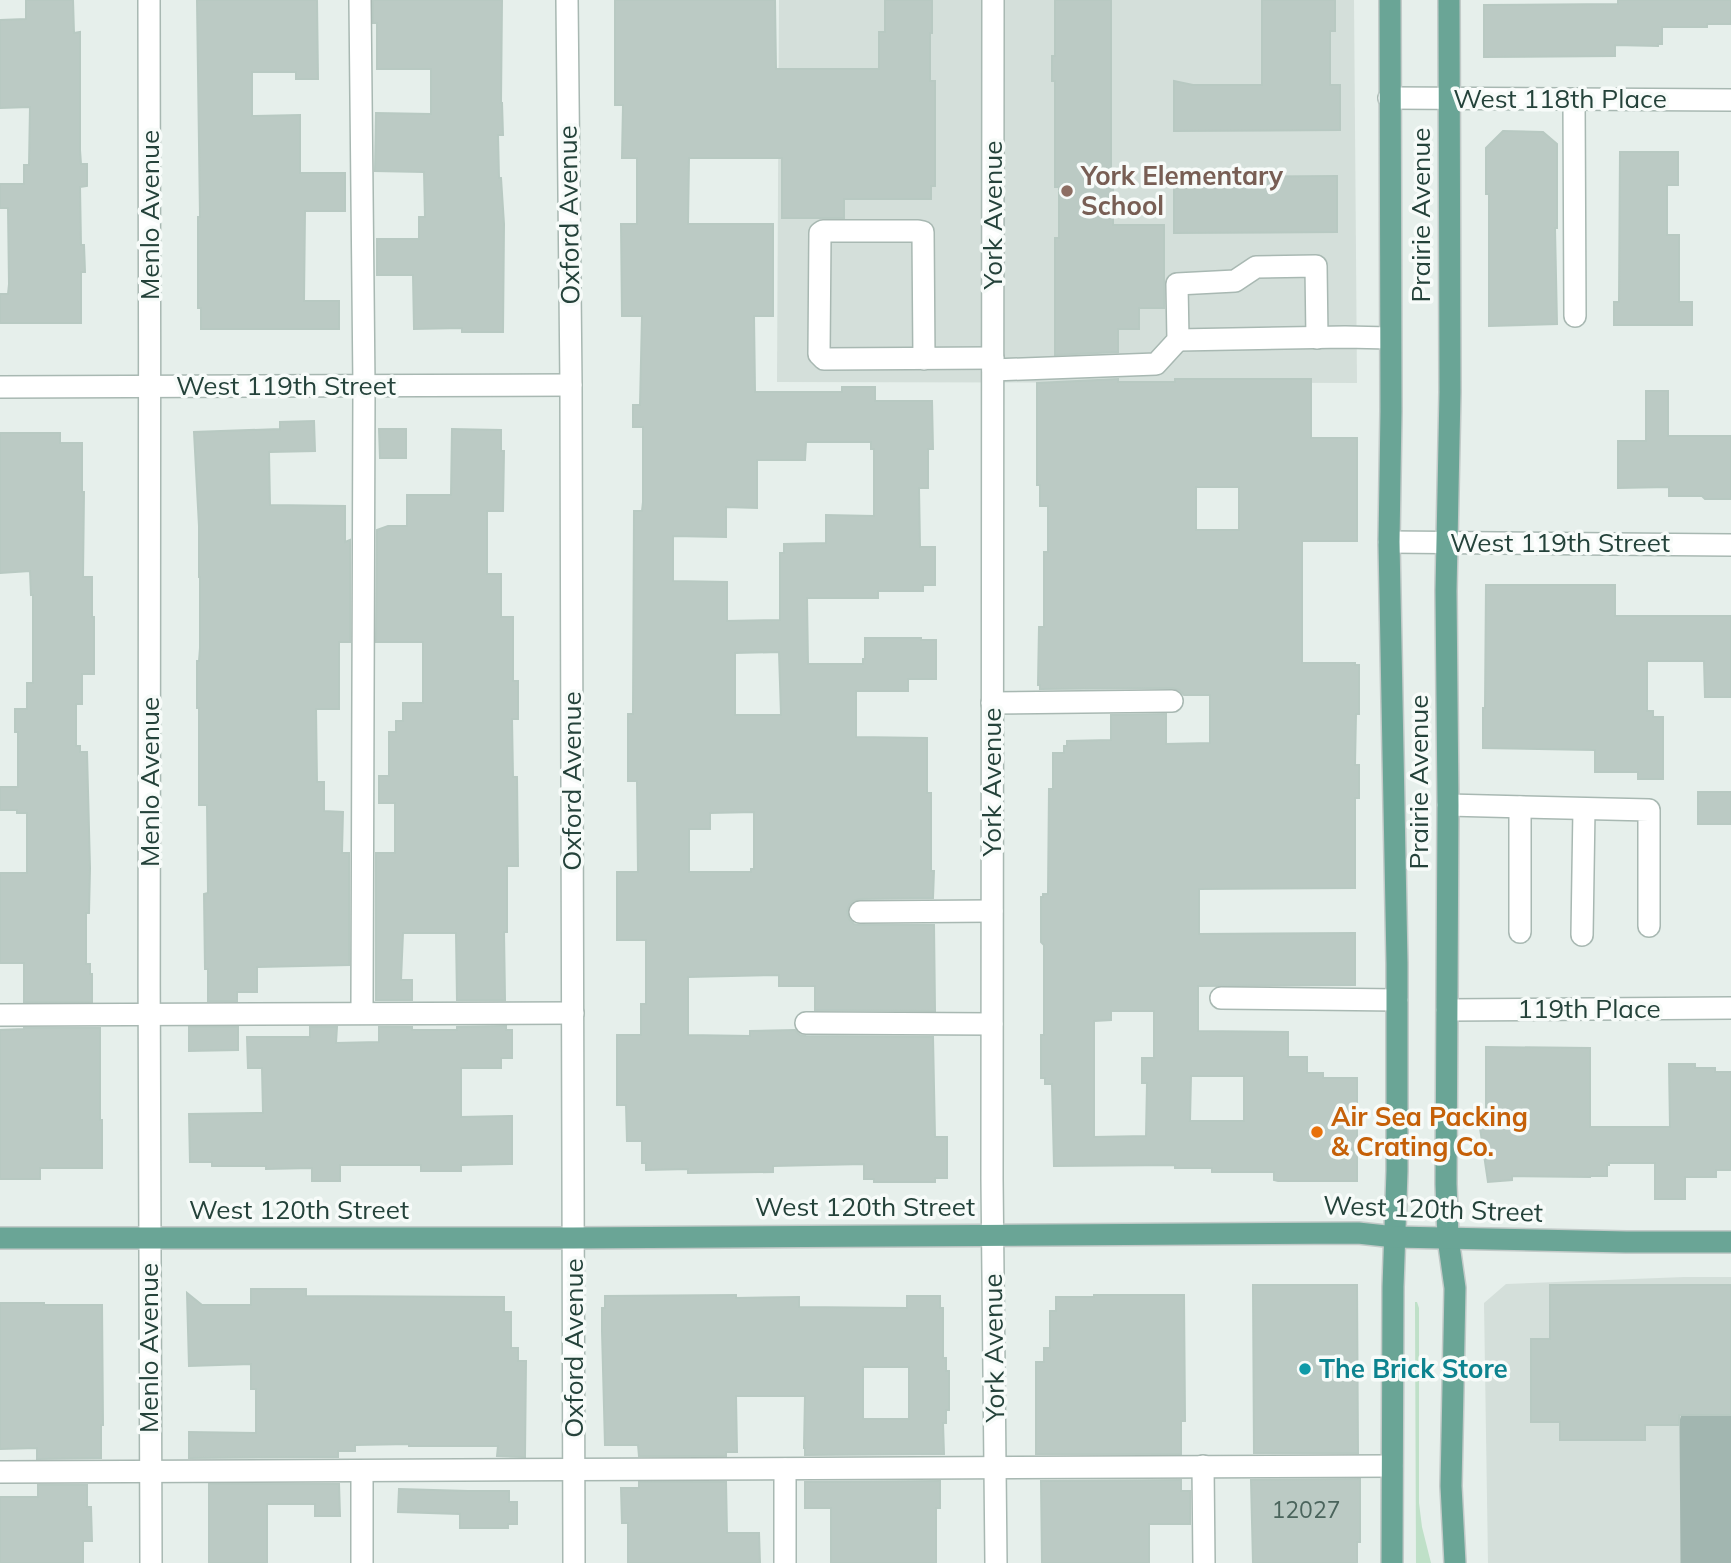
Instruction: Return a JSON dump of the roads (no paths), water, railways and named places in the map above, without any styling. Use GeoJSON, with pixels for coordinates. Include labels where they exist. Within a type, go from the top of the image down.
{"type":"FeatureCollection","features":[{"type":"Feature","properties":{"kind":"main road","name":"Prairie Avenue"},"geometry":{"type":"LineString","coordinates":[[1390,0],[1389,542],[1397,1000],[1392,1563]]}},
{"type":"Feature","properties":{"kind":"main road","name":"Prairie Avenue"},"geometry":{"type":"LineString","coordinates":[[1449,0],[1446,1184],[1448,1238],[1455,1288],[1451,1486],[1455,1563]]}},
{"type":"Feature","properties":{"kind":"main road","name":"West 120th Street"},"geometry":{"type":"LineString","coordinates":[[0,1238],[573,1238],[1358,1233],[1395,1237],[1731,1242]]}},
{"type":"Feature","properties":{"kind":"street","name":"Menlo Avenue"},"geometry":{"type":"LineString","coordinates":[[149,0],[151,1563]]}},
{"type":"Feature","properties":{"kind":"street"},"geometry":{"type":"LineString","coordinates":[[360,0],[364,386],[362,1013]]}},
{"type":"Feature","properties":{"kind":"street","name":"Oxford Avenue"},"geometry":{"type":"LineString","coordinates":[[566,0],[571,385],[574,1563]]}},
{"type":"Feature","properties":{"kind":"street","name":"York Avenue"},"geometry":{"type":"LineString","coordinates":[[993,0],[992,1024],[996,1563]]}},
{"type":"Feature","properties":{"kind":"street","name":"West 118th Place"},"geometry":{"type":"LineString","coordinates":[[1389,98],[1731,100]]}},
{"type":"Feature","properties":{"kind":"street"},"geometry":{"type":"LineString","coordinates":[[1574,100],[1575,316]]}},
{"type":"Feature","properties":{"kind":"street"},"geometry":{"type":"LineString","coordinates":[[924,359],[923,232],[823,231],[819,236],[819,354],[824,359],[924,359],[993,364],[1156,364],[1178,340],[1177,284],[1236,281],[1256,267],[1316,266],[1317,338]]}},
{"type":"Feature","properties":{"kind":"street"},"geometry":{"type":"LineString","coordinates":[[1178,340],[1390,338]]}},
{"type":"Feature","properties":{"kind":"street","name":"West 119th Street"},"geometry":{"type":"LineString","coordinates":[[0,387],[571,385]]}},
{"type":"Feature","properties":{"kind":"street","name":"West 119th Street"},"geometry":{"type":"LineString","coordinates":[[1389,542],[1731,545]]}},
{"type":"Feature","properties":{"kind":"street"},"geometry":{"type":"LineString","coordinates":[[992,704],[1172,701]]}},
{"type":"Feature","properties":{"kind":"street"},"geometry":{"type":"LineString","coordinates":[[1448,804],[1649,810],[1649,926]]}},
{"type":"Feature","properties":{"kind":"street"},"geometry":{"type":"LineString","coordinates":[[1520,807],[1520,932]]}},
{"type":"Feature","properties":{"kind":"street"},"geometry":{"type":"LineString","coordinates":[[1582,935],[1584,809]]}},
{"type":"Feature","properties":{"kind":"street"},"geometry":{"type":"LineString","coordinates":[[860,912],[992,911]]}},
{"type":"Feature","properties":{"kind":"street"},"geometry":{"type":"LineString","coordinates":[[1221,998],[1397,1000]]}},
{"type":"Feature","properties":{"kind":"street","name":"119th Place"},"geometry":{"type":"LineString","coordinates":[[1447,1010],[1731,1008]]}},
{"type":"Feature","properties":{"kind":"street"},"geometry":{"type":"LineString","coordinates":[[0,1015],[573,1013]]}},
{"type":"Feature","properties":{"kind":"street"},"geometry":{"type":"LineString","coordinates":[[806,1023],[992,1024]]}},
{"type":"Feature","properties":{"kind":"street"},"geometry":{"type":"LineString","coordinates":[[1203,1466],[1204,1563]]}},
{"type":"Feature","properties":{"kind":"street"},"geometry":{"type":"LineString","coordinates":[[0,1472],[1392,1466]]}},
{"type":"Feature","properties":{"kind":"street"},"geometry":{"type":"LineString","coordinates":[[785,1469],[785,1563]]}},
{"type":"Feature","properties":{"kind":"street"},"geometry":{"type":"LineString","coordinates":[[362,1471],[362,1563]]}},
{"type":"Feature","properties":{"kind":"place","name":"York Elementary School"},"geometry":{"type":"Point","coordinates":[1067,191]}},
{"type":"Feature","properties":{"kind":"place","name":"Air Sea Packing & Crating Co."},"geometry":{"type":"Point","coordinates":[1317,1132]}},
{"type":"Feature","properties":{"kind":"place","name":"The Brick Store"},"geometry":{"type":"Point","coordinates":[1305,1369]}}]}
